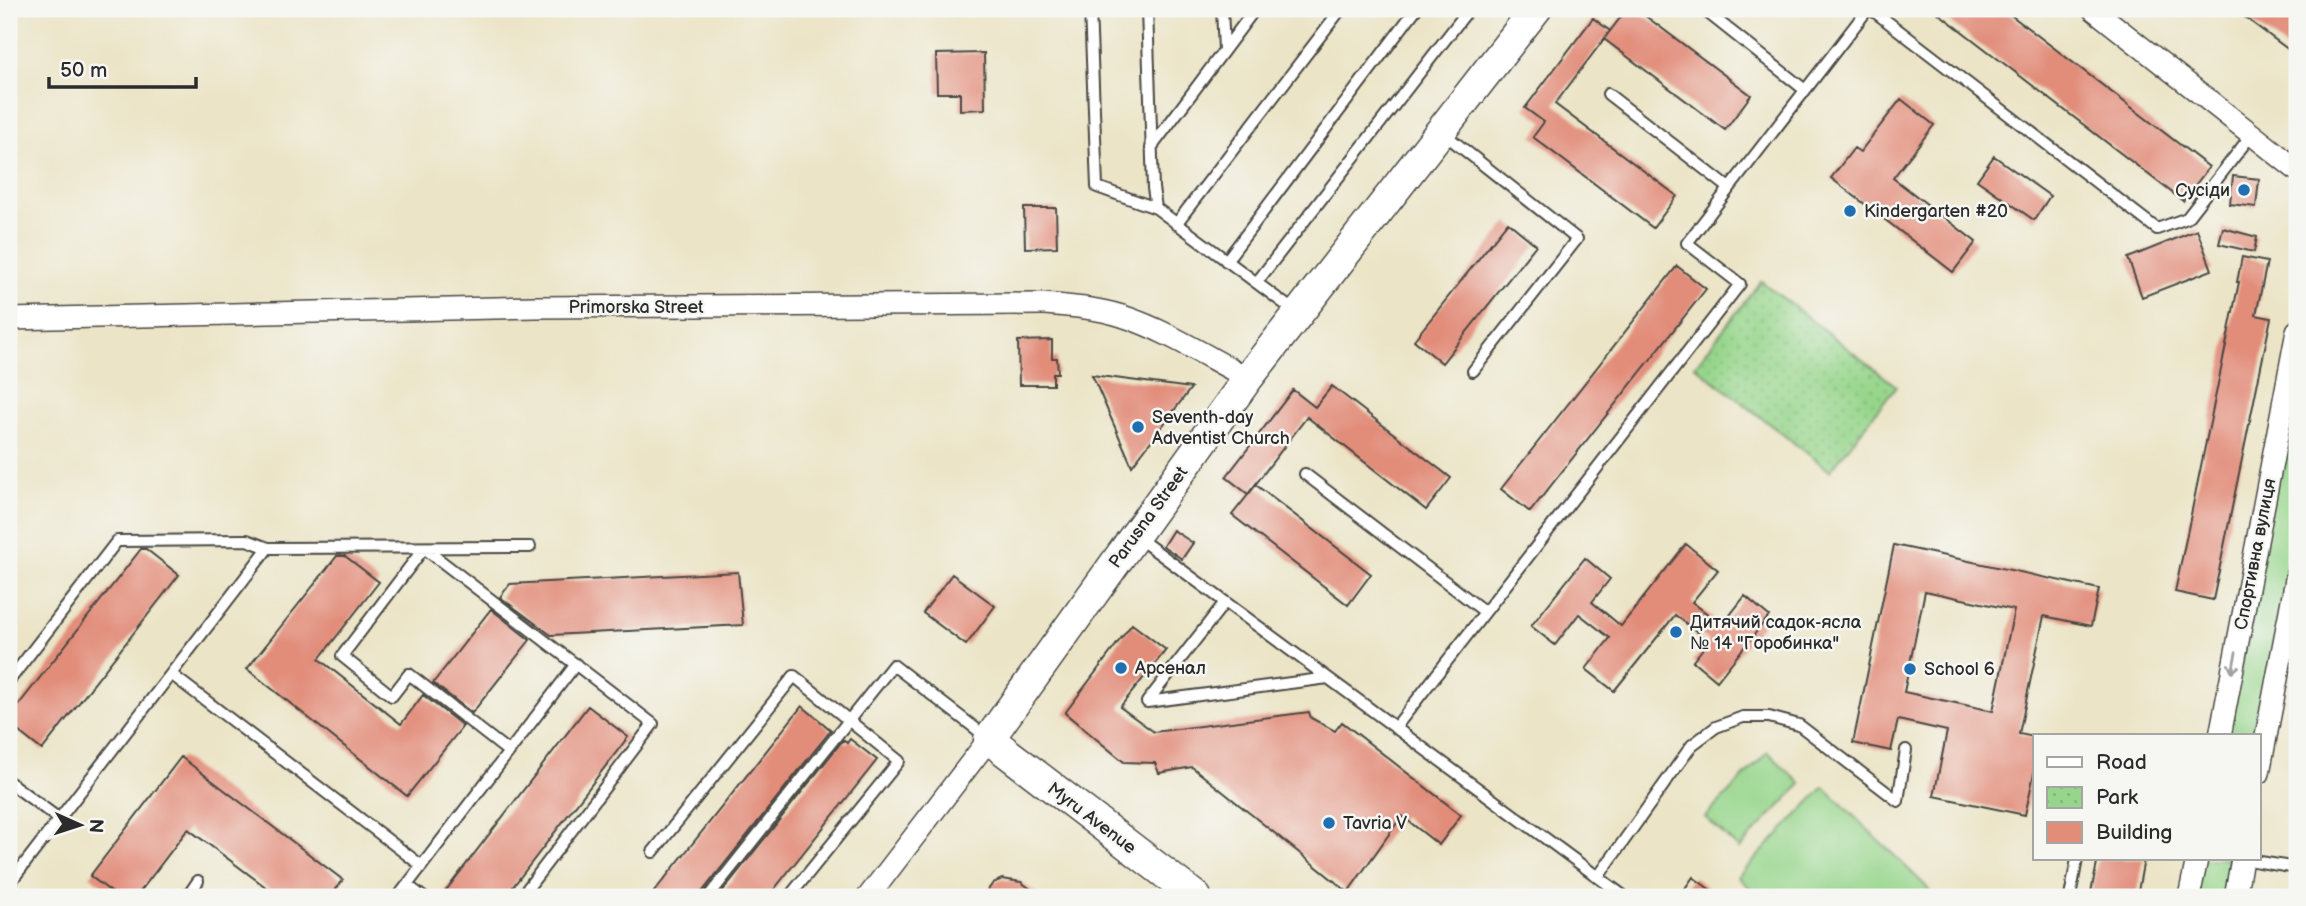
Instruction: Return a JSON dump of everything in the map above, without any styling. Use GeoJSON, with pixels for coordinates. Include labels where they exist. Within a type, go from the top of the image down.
{"type":"FeatureCollection","features":[{"type":"Feature","properties":{"kind":"street","name":"Parusna Street"},"geometry":{"type":"LineString","coordinates":[[869,897],[989,739],[1248,378],[1536,9]]}},
{"type":"Feature","properties":{"kind":"street"},"geometry":{"type":"LineString","coordinates":[[2093,9],[2297,170]]}},
{"type":"Feature","properties":{"kind":"street","name":"Primorska Street"},"geometry":{"type":"LineString","coordinates":[[9,319],[535,307],[1042,304],[1078,307],[1122,316],[1156,329],[1248,378]]}},
{"type":"Feature","properties":{"kind":"street","name":"Спортивна вулиця"},"geometry":{"type":"LineString","coordinates":[[2220,734],[2297,331]]}},
{"type":"Feature","properties":{"kind":"street"},"geometry":{"type":"LineString","coordinates":[[2260,768],[2297,574]]}},
{"type":"Feature","properties":{"kind":"street","name":"Myru Avenue"},"geometry":{"type":"LineString","coordinates":[[989,739],[1196,897]]}},
{"type":"Feature","properties":{"kind":"street"},"geometry":{"type":"LineString","coordinates":[[2189,897],[2197,860]]}},
{"type":"Feature","properties":{"kind":"street"},"geometry":{"type":"LineString","coordinates":[[2235,897],[2242,860]]}},
{"type":"Feature","properties":{"kind":"lane"},"geometry":{"type":"LineString","coordinates":[[1090,9],[1097,187],[1156,208],[1298,313]]}},
{"type":"Feature","properties":{"kind":"lane"},"geometry":{"type":"LineString","coordinates":[[1147,9],[1151,148],[1156,208]]}},
{"type":"Feature","properties":{"kind":"lane"},"geometry":{"type":"LineString","coordinates":[[1222,9],[1223,50]]}},
{"type":"Feature","properties":{"kind":"lane"},"geometry":{"type":"LineString","coordinates":[[1151,148],[1255,9]]}},
{"type":"Feature","properties":{"kind":"lane"},"geometry":{"type":"LineString","coordinates":[[1176,224],[1341,9]]}},
{"type":"Feature","properties":{"kind":"lane"},"geometry":{"type":"LineString","coordinates":[[1226,261],[1416,9]]}},
{"type":"Feature","properties":{"kind":"lane"},"geometry":{"type":"LineString","coordinates":[[1256,282],[1469,9]]}},
{"type":"Feature","properties":{"kind":"lane"},"geometry":{"type":"LineString","coordinates":[[1703,9],[1805,90]]}},
{"type":"Feature","properties":{"kind":"lane"},"geometry":{"type":"LineString","coordinates":[[1395,728],[1740,284],[1687,243],[1870,9],[2158,229],[2187,218],[2252,134]]}},
{"type":"Feature","properties":{"kind":"lane"},"geometry":{"type":"LineString","coordinates":[[1608,94],[1729,188]]}},
{"type":"Feature","properties":{"kind":"lane"},"geometry":{"type":"LineString","coordinates":[[1441,131],[1577,239],[1473,371]]}},
{"type":"Feature","properties":{"kind":"lane"},"geometry":{"type":"LineString","coordinates":[[1304,474],[1485,612]]}},
{"type":"Feature","properties":{"kind":"lane"},"geometry":{"type":"LineString","coordinates":[[1135,535],[1625,897]]}},
{"type":"Feature","properties":{"kind":"lane"},"geometry":{"type":"LineString","coordinates":[[9,681],[117,541],[247,540],[268,548],[530,547]]}},
{"type":"Feature","properties":{"kind":"lane"},"geometry":{"type":"LineString","coordinates":[[9,884],[268,548]]}},
{"type":"Feature","properties":{"kind":"lane"},"geometry":{"type":"LineString","coordinates":[[424,548],[653,724],[521,897]]}},
{"type":"Feature","properties":{"kind":"lane"},"geometry":{"type":"LineString","coordinates":[[424,548],[342,656],[392,696],[409,674],[509,752]]}},
{"type":"Feature","properties":{"kind":"lane"},"geometry":{"type":"LineString","coordinates":[[1225,602],[1147,702],[1328,678]]}},
{"type":"Feature","properties":{"kind":"lane"},"geometry":{"type":"LineString","coordinates":[[398,897],[576,664]]}},
{"type":"Feature","properties":{"kind":"lane"},"geometry":{"type":"LineString","coordinates":[[708,897],[893,665],[989,739]]}},
{"type":"Feature","properties":{"kind":"lane"},"geometry":{"type":"LineString","coordinates":[[171,674],[422,866]]}},
{"type":"Feature","properties":{"kind":"lane"},"geometry":{"type":"LineString","coordinates":[[653,852],[794,676],[899,761],[789,897]]}},
{"type":"Feature","properties":{"kind":"lane"},"geometry":{"type":"LineString","coordinates":[[1598,877],[1692,745],[1716,727],[1743,717],[1769,717],[1799,725],[1898,802],[1906,750]]}},
{"type":"Feature","properties":{"kind":"lane"},"geometry":{"type":"LineString","coordinates":[[9,782],[59,819]]}},
{"type":"Feature","properties":{"kind":"lane"},"geometry":{"type":"LineString","coordinates":[[2070,897],[2077,860]]}},
{"type":"Feature","properties":{"kind":"lane"},"geometry":{"type":"LineString","coordinates":[[2248,860],[2297,868]]}},
{"type":"Feature","properties":{"kind":"lane"},"geometry":{"type":"LineString","coordinates":[[187,897],[198,881]]}},
{"type":"Feature","properties":{"kind":"lane"},"geometry":{"type":"LineString","coordinates":[[407,885],[423,897]]}},
{"type":"Feature","properties":{"kind":"lane"},"geometry":{"type":"LineString","coordinates":[[9,892],[15,897]]}},
{"type":"Feature","properties":{"kind":"green space"},"geometry":{"type":"Polygon","coordinates":[[[1761,281],[1896,386],[1830,471],[1695,366],[1761,281]]]}},
{"type":"Feature","properties":{"kind":"green space"},"geometry":{"type":"Polygon","coordinates":[[[2297,363],[2297,534],[2258,734],[2226,734],[2297,363]]]}},
{"type":"Feature","properties":{"kind":"green space"},"geometry":{"type":"Polygon","coordinates":[[[1768,752],[1801,784],[1739,849],[1705,817],[1768,752]]]}},
{"type":"Feature","properties":{"kind":"green space"},"geometry":{"type":"Polygon","coordinates":[[[1824,787],[1937,897],[1759,897],[1738,877],[1824,787]]]}},
{"type":"Feature","properties":{"kind":"green space"},"geometry":{"type":"Polygon","coordinates":[[[2202,860],[2235,860],[2227,897],[2195,897],[2202,860]]]}},
{"type":"Feature","properties":{"kind":"building"},"geometry":{"type":"Polygon","coordinates":[[[1627,9],[1636,9],[1751,95],[1725,130],[1604,39],[1627,9]]]}},
{"type":"Feature","properties":{"kind":"building"},"geometry":{"type":"Polygon","coordinates":[[[1933,9],[2003,9],[2209,167],[2183,201],[1933,9]]]}},
{"type":"Feature","properties":{"kind":"building"},"geometry":{"type":"Polygon","coordinates":[[[2234,9],[2297,9],[2297,56],[2234,9]]]}},
{"type":"Feature","properties":{"kind":"building"},"geometry":{"type":"Polygon","coordinates":[[[1593,18],[1610,31],[1555,104],[1677,196],[1653,228],[1533,137],[1544,122],[1525,108],[1593,18]]]}},
{"type":"Feature","properties":{"kind":"building"},"geometry":{"type":"Polygon","coordinates":[[[984,53],[985,109],[960,110],[960,93],[937,93],[936,54],[984,53]]]}},
{"type":"Feature","properties":{"kind":"building"},"geometry":{"type":"Polygon","coordinates":[[[1901,99],[1934,125],[1893,178],[1976,242],[1953,272],[1831,178],[1854,148],[1860,152],[1901,99]]]}},
{"type":"Feature","properties":{"kind":"building"},"geometry":{"type":"Polygon","coordinates":[[[1994,156],[2050,196],[2034,220],[1977,180],[1994,156]]]}},
{"type":"Feature","properties":{"kind":"building"},"geometry":{"type":"Polygon","coordinates":[[[2233,176],[2259,179],[2256,207],[2230,204],[2233,176]]]}},
{"type":"Feature","properties":{"kind":"building"},"geometry":{"type":"Polygon","coordinates":[[[1024,208],[1056,208],[1057,247],[1025,248],[1024,208]]]}},
{"type":"Feature","properties":{"kind":"building"},"geometry":{"type":"Polygon","coordinates":[[[1508,222],[1536,245],[1442,363],[1414,340],[1508,222]]]}},
{"type":"Feature","properties":{"kind":"building"},"geometry":{"type":"Polygon","coordinates":[[[2223,228],[2257,237],[2254,252],[2219,244],[2223,228]]]}},
{"type":"Feature","properties":{"kind":"building"},"geometry":{"type":"Polygon","coordinates":[[[2197,230],[2212,270],[2142,297],[2128,258],[2197,230]]]}},
{"type":"Feature","properties":{"kind":"building"},"geometry":{"type":"Polygon","coordinates":[[[2242,257],[2267,262],[2256,315],[2271,318],[2213,600],[2175,592],[2242,257]]]}},
{"type":"Feature","properties":{"kind":"building"},"geometry":{"type":"Polygon","coordinates":[[[1677,266],[1706,289],[1530,512],[1501,489],[1677,266]]]}},
{"type":"Feature","properties":{"kind":"building"},"geometry":{"type":"Polygon","coordinates":[[[1052,340],[1052,358],[1057,358],[1058,373],[1053,373],[1053,385],[1019,385],[1018,341],[1052,340]]]}},
{"type":"Feature","properties":{"kind":"building","name":"Seventh-day Adventist Church"},"geometry":{"type":"Polygon","coordinates":[[[1092,375],[1191,388],[1132,466],[1092,375]]]}},
{"type":"Feature","properties":{"kind":"building"},"geometry":{"type":"Polygon","coordinates":[[[1332,386],[1451,478],[1426,510],[1307,417],[1248,494],[1226,477],[1293,390],[1315,407],[1332,386]]]}},
{"type":"Feature","properties":{"kind":"building"},"geometry":{"type":"Polygon","coordinates":[[[1256,485],[1371,574],[1348,605],[1232,515],[1256,485]]]}},
{"type":"Feature","properties":{"kind":"building"},"geometry":{"type":"Polygon","coordinates":[[[1173,530],[1193,543],[1182,559],[1163,546],[1173,530]]]}},
{"type":"Feature","properties":{"kind":"building"},"geometry":{"type":"Polygon","coordinates":[[[1686,544],[1718,570],[1692,602],[1722,625],[1745,596],[1769,616],[1717,681],[1693,661],[1709,641],[1675,615],[1614,691],[1586,669],[1610,638],[1579,614],[1555,645],[1531,626],[1585,558],[1610,579],[1592,602],[1621,626],[1686,544]]]}},
{"type":"Feature","properties":{"kind":"building"},"geometry":{"type":"Polygon","coordinates":[[[1894,545],[2099,589],[2091,626],[2044,616],[2019,734],[2033,737],[2033,778],[2025,815],[1934,796],[1947,731],[1898,720],[1891,751],[1853,743],[1894,545]],[[1925,591],[1904,692],[1993,711],[2014,610],[1925,591]]]}},
{"type":"Feature","properties":{"kind":"building"},"geometry":{"type":"Polygon","coordinates":[[[141,549],[146,549],[179,575],[42,750],[9,724],[9,717],[141,549]]]}},
{"type":"Feature","properties":{"kind":"building"},"geometry":{"type":"Polygon","coordinates":[[[337,556],[345,556],[379,582],[319,659],[401,724],[423,695],[463,726],[407,796],[247,669],[337,556]]]}},
{"type":"Feature","properties":{"kind":"building"},"geometry":{"type":"Polygon","coordinates":[[[738,572],[743,625],[551,635],[500,597],[510,584],[738,572]]]}},
{"type":"Feature","properties":{"kind":"building"},"geometry":{"type":"Polygon","coordinates":[[[952,574],[995,606],[966,645],[923,613],[952,574]]]}},
{"type":"Feature","properties":{"kind":"building"},"geometry":{"type":"Polygon","coordinates":[[[491,609],[530,640],[472,713],[433,683],[491,609]]]}},
{"type":"Feature","properties":{"kind":"building"},"geometry":{"type":"Polygon","coordinates":[[[1132,624],[1166,650],[1120,707],[1154,732],[1309,712],[1311,718],[1335,731],[1342,722],[1461,815],[1439,845],[1402,816],[1348,892],[1192,767],[1159,773],[1155,763],[1124,762],[1065,713],[1132,624]]]}},
{"type":"Feature","properties":{"kind":"building"},"geometry":{"type":"Polygon","coordinates":[[[588,706],[628,737],[505,897],[441,897],[588,706]]]}},
{"type":"Feature","properties":{"kind":"building"},"geometry":{"type":"Polygon","coordinates":[[[802,706],[831,730],[700,897],[650,897],[802,706]]]}},
{"type":"Feature","properties":{"kind":"building"},"geometry":{"type":"Polygon","coordinates":[[[850,739],[877,760],[768,897],[718,897],[843,740],[847,743],[850,739]]]}},
{"type":"Feature","properties":{"kind":"building"},"geometry":{"type":"Polygon","coordinates":[[[181,757],[343,880],[330,897],[279,897],[188,829],[136,897],[118,897],[90,876],[181,757]]]}},
{"type":"Feature","properties":{"kind":"building"},"geometry":{"type":"Polygon","coordinates":[[[2098,860],[2144,860],[2137,897],[2090,897],[2098,860]]]}},
{"type":"Feature","properties":{"kind":"building"},"geometry":{"type":"Polygon","coordinates":[[[1693,877],[1720,897],[1679,897],[1693,877]]]}},
{"type":"Feature","properties":{"kind":"building"},"geometry":{"type":"Polygon","coordinates":[[[1002,879],[1021,882],[1041,897],[983,897],[993,883],[1002,879]]]}},
{"type":"Feature","properties":{"kind":"place","name":"Сусіди"},"geometry":{"type":"Point","coordinates":[2244,190]}},
{"type":"Feature","properties":{"kind":"place","name":"Kindergarten #20"},"geometry":{"type":"Point","coordinates":[1850,211]}},
{"type":"Feature","properties":{"kind":"place","name":"Seventh-day Adventist Church"},"geometry":{"type":"Point","coordinates":[1138,427]}},
{"type":"Feature","properties":{"kind":"place","name":"Дитячий садок-ясла № 14 \"Горобинка\""},"geometry":{"type":"Point","coordinates":[1676,632]}},
{"type":"Feature","properties":{"kind":"place","name":"Арсенал"},"geometry":{"type":"Point","coordinates":[1121,668]}},
{"type":"Feature","properties":{"kind":"place","name":"School 6"},"geometry":{"type":"Point","coordinates":[1910,669]}},
{"type":"Feature","properties":{"kind":"place","name":"Tavria V"},"geometry":{"type":"Point","coordinates":[1329,823]}}]}
